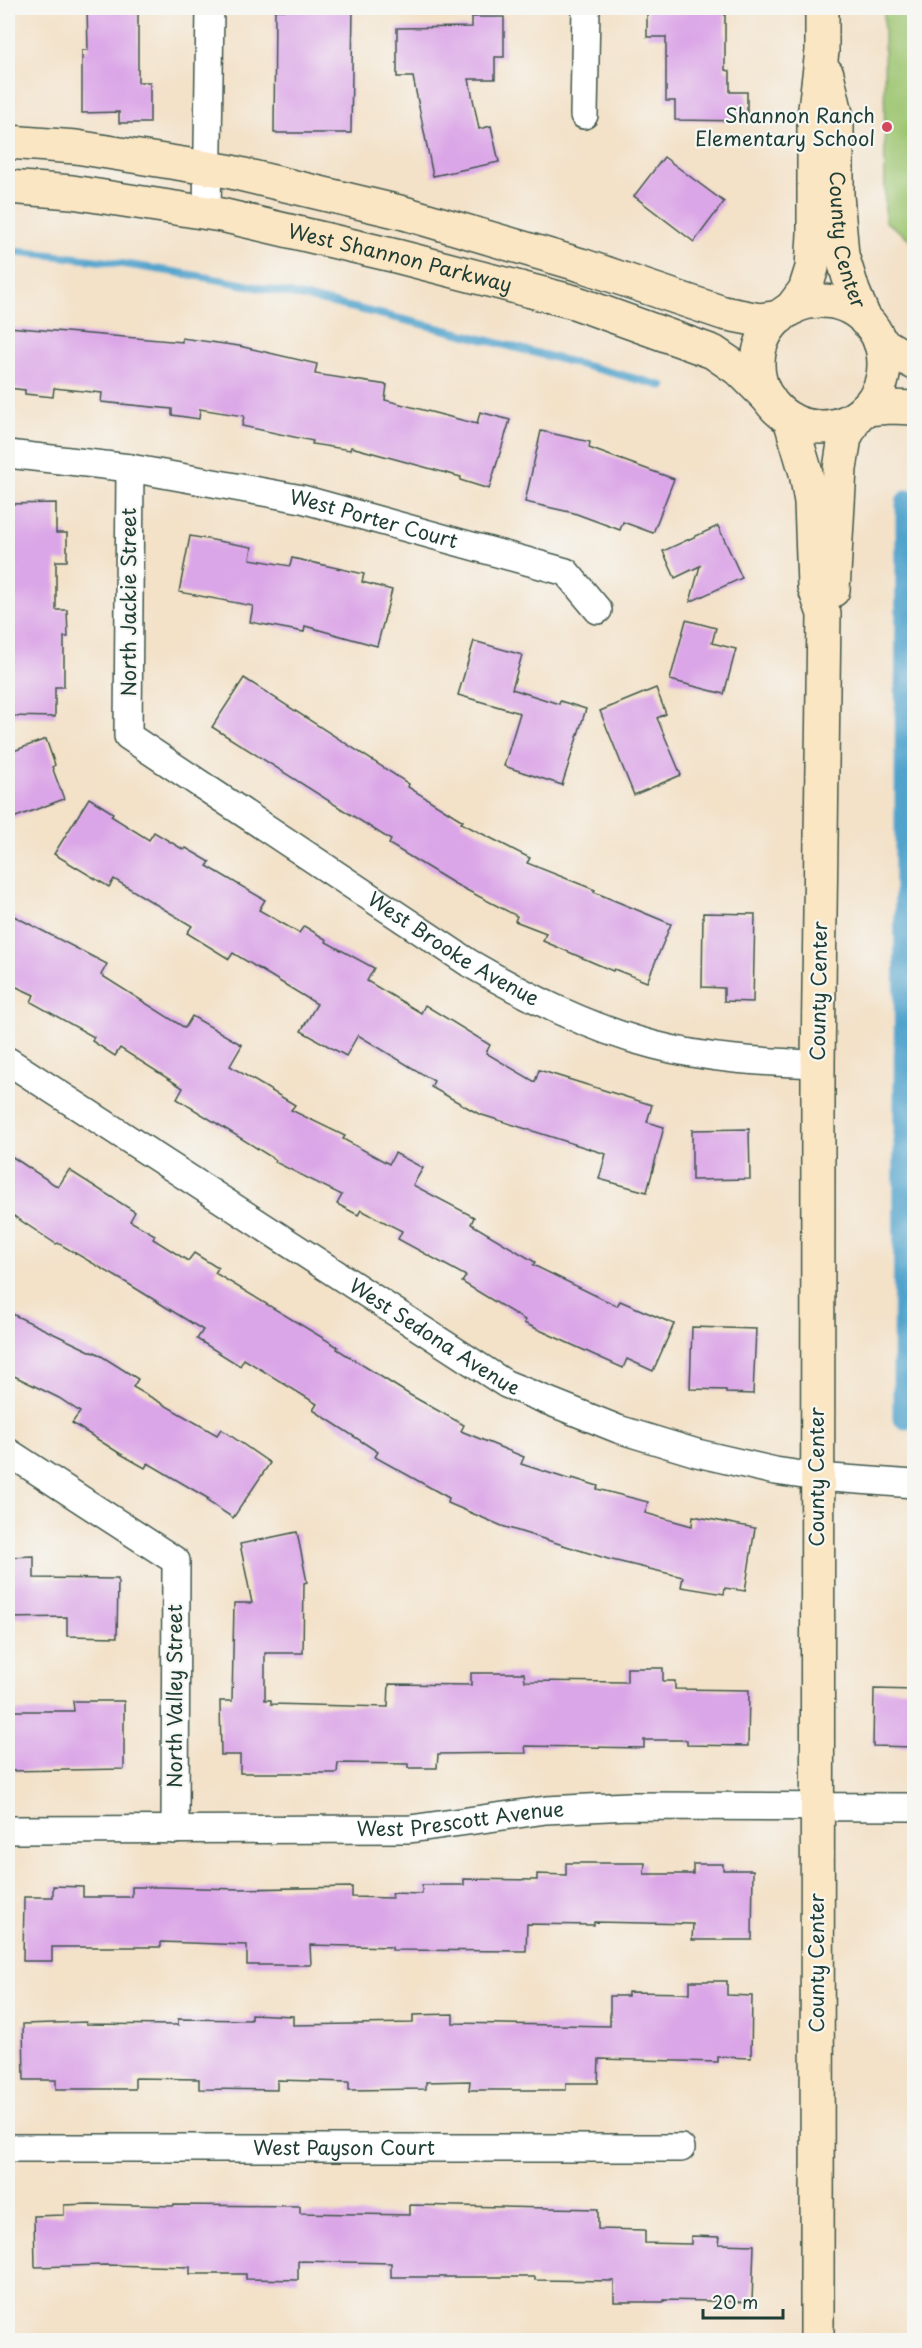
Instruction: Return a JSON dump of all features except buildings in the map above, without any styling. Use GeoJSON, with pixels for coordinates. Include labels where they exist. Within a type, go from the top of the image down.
{"type":"FeatureCollection","features":[{"type":"Feature","properties":{"kind":"street"},"geometry":{"type":"LineString","coordinates":[[207,213],[210,8]]}},
{"type":"Feature","properties":{"kind":"street"},"geometry":{"type":"LineString","coordinates":[[584,115],[586,8]]}},
{"type":"Feature","properties":{"kind":"street","name":"County Center"},"geometry":{"type":"LineString","coordinates":[[785,314],[805,290],[812,268],[814,117],[822,51],[822,8]]}},
{"type":"Feature","properties":{"kind":"street","name":"County Center"},"geometry":{"type":"LineString","coordinates":[[822,51],[837,118],[837,195],[842,255],[853,291],[873,331]]}},
{"type":"Feature","properties":{"kind":"street","name":"West Shannon Parkway"},"geometry":{"type":"LineString","coordinates":[[8,142],[76,147],[208,168],[404,213],[581,265],[723,313],[759,320],[785,314]]}},
{"type":"Feature","properties":{"kind":"street","name":"West Shannon Parkway"},"geometry":{"type":"LineString","coordinates":[[8,187],[72,192],[207,213],[396,256],[574,302],[713,352],[741,371],[780,409]]}},
{"type":"Feature","properties":{"kind":"street"},"geometry":{"type":"LineString","coordinates":[[873,331],[884,356],[883,375],[876,394],[860,413],[843,423],[820,427],[804,424],[780,409],[760,377],[759,353],[768,331],[785,314],[806,303],[824,302],[846,307],[915,363]]}},
{"type":"Feature","properties":{"kind":"street"},"geometry":{"type":"LineString","coordinates":[[860,413],[891,407],[915,408]]}},
{"type":"Feature","properties":{"kind":"street","name":"County Center"},"geometry":{"type":"LineString","coordinates":[[780,409],[806,473],[811,502],[814,586],[824,614],[818,1064],[817,2340]]}},
{"type":"Feature","properties":{"kind":"street","name":"County Center"},"geometry":{"type":"LineString","coordinates":[[824,614],[835,586],[842,448],[845,436],[860,413]]}},
{"type":"Feature","properties":{"kind":"street","name":"West Porter Court"},"geometry":{"type":"LineString","coordinates":[[8,454],[130,468],[302,499],[566,572],[598,610]]}},
{"type":"Feature","properties":{"kind":"street","name":"North Jackie Street"},"geometry":{"type":"LineString","coordinates":[[128,736],[130,468]]}},
{"type":"Feature","properties":{"kind":"street","name":"West Brooke Avenue"},"geometry":{"type":"LineString","coordinates":[[128,736],[469,963],[557,1011],[617,1034],[685,1052],[751,1061],[818,1064]]}},
{"type":"Feature","properties":{"kind":"street","name":"West Sedona Avenue"},"geometry":{"type":"LineString","coordinates":[[8,1061],[506,1384],[618,1429],[698,1453],[776,1471],[817,1477],[915,1484]]}},
{"type":"Feature","properties":{"kind":"street","name":"North Valley Street"},"geometry":{"type":"LineString","coordinates":[[8,1452],[176,1561],[174,1830]]}},
{"type":"Feature","properties":{"kind":"street","name":"West Prescott Avenue"},"geometry":{"type":"LineString","coordinates":[[8,1830],[410,1829],[546,1810],[629,1806],[915,1807]]}},
{"type":"Feature","properties":{"kind":"street","name":"West Payson Court"},"geometry":{"type":"LineString","coordinates":[[8,2148],[681,2148]]}},
{"type":"Feature","properties":{"kind":"green space"},"geometry":{"type":"Polygon","coordinates":[[[884,8],[914,8],[914,242],[885,221],[884,8]]]}},
{"type":"Feature","properties":{"kind":"waterway"},"geometry":{"type":"LineString","coordinates":[[8,251],[174,272],[256,287],[419,323],[663,386]]}},
{"type":"Feature","properties":{"kind":"waterway"},"geometry":{"type":"LineString","coordinates":[[906,1416],[909,503]]}},
{"type":"Feature","properties":{"kind":"place","name":"Shannon Ranch Elementary School"},"geometry":{"type":"Point","coordinates":[887,127]}}]}
